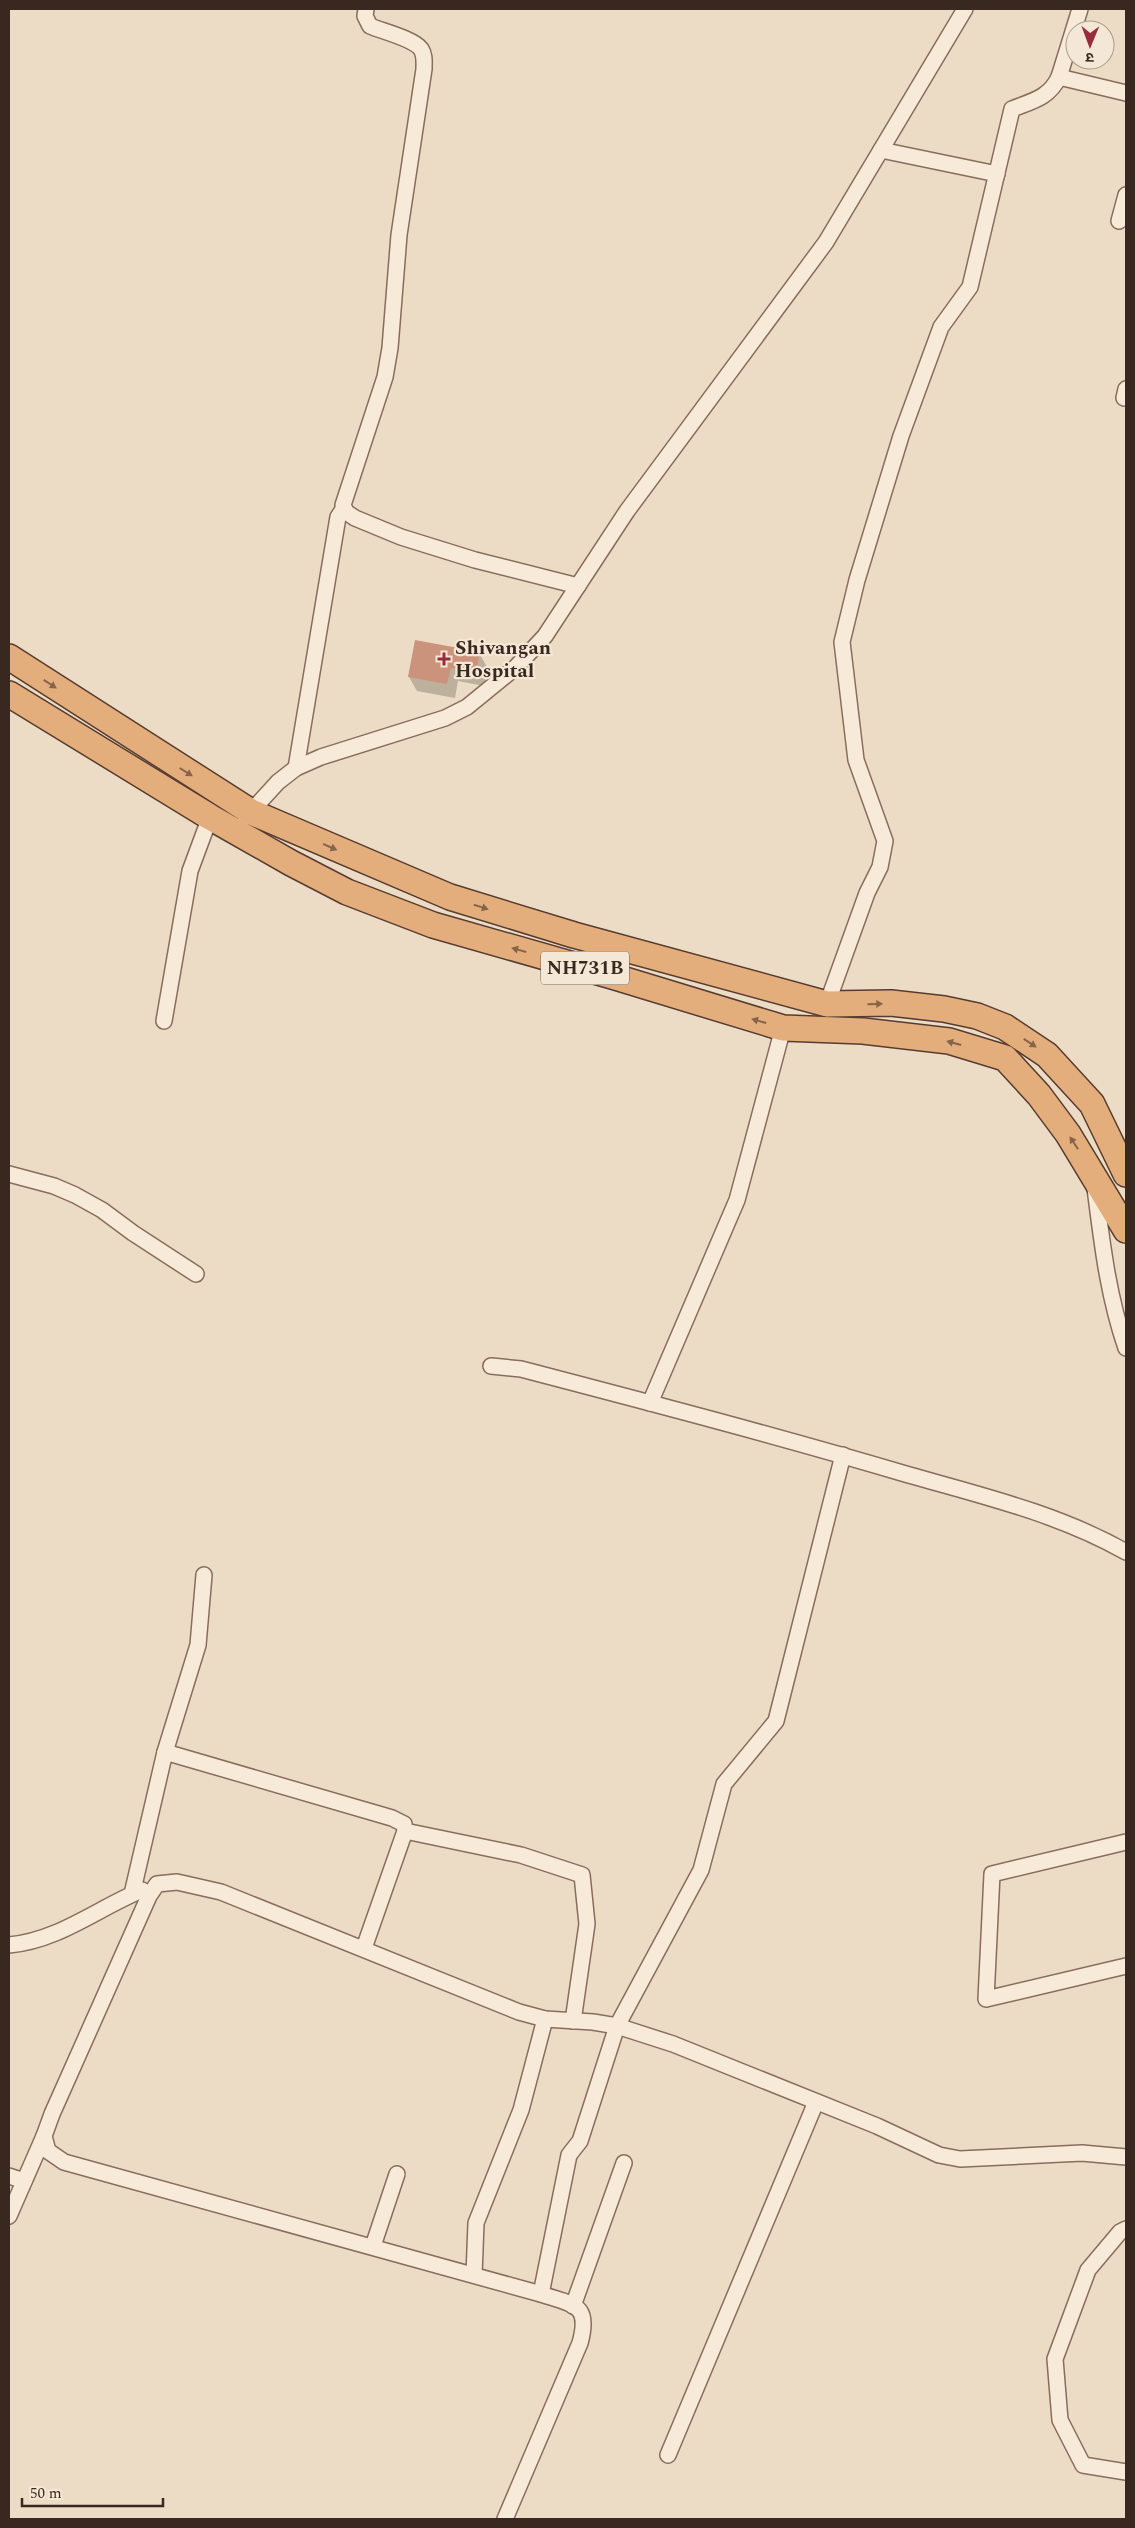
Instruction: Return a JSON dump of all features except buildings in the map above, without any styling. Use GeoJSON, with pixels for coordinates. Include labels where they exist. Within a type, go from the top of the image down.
{"type":"FeatureCollection","features":[{"type":"Feature","properties":{"kind":"highway"},"geometry":{"type":"LineString","coordinates":[[9,657],[251,812],[450,897],[574,935],[826,1004],[892,1003],[944,1008],[977,1016],[1005,1027],[1048,1055],[1092,1104],[1126,1174]]}},
{"type":"Feature","properties":{"kind":"highway","name":"NH731B"},"geometry":{"type":"LineString","coordinates":[[9,694],[234,831],[347,892],[433,925],[612,976],[783,1028],[863,1031],[949,1041],[1005,1058],[1039,1095],[1093,1172],[1126,1230]]}},
{"type":"Feature","properties":{"kind":"street"},"geometry":{"type":"LineString","coordinates":[[296,768],[338,517],[344,508],[344,497],[374,416],[385,377],[390,348],[399,235],[424,69],[424,56],[420,47],[412,42],[370,26],[365,16],[366,9]]}},
{"type":"Feature","properties":{"kind":"street"},"geometry":{"type":"LineString","coordinates":[[234,831],[278,782],[296,768],[321,757],[445,718],[467,707],[516,667],[545,636],[627,510],[826,242],[965,9]]}},
{"type":"Feature","properties":{"kind":"street"},"geometry":{"type":"LineString","coordinates":[[826,1004],[867,893],[880,867],[885,840],[856,760],[842,642],[857,580],[900,436],[941,327],[970,287],[1012,109],[1045,96],[1054,88],[1080,9]]}},
{"type":"Feature","properties":{"kind":"street"},"geometry":{"type":"LineString","coordinates":[[1059,77],[1126,93]]}},
{"type":"Feature","properties":{"kind":"street"},"geometry":{"type":"LineString","coordinates":[[881,150],[996,174]]}},
{"type":"Feature","properties":{"kind":"street"},"geometry":{"type":"LineString","coordinates":[[1119,220],[1126,195]]}},
{"type":"Feature","properties":{"kind":"street"},"geometry":{"type":"LineString","coordinates":[[344,508],[346,512],[355,518],[401,537],[476,560],[578,586]]}},
{"type":"Feature","properties":{"kind":"street"},"geometry":{"type":"LineString","coordinates":[[164,1021],[190,871],[210,817]]}},
{"type":"Feature","properties":{"kind":"street"},"geometry":{"type":"LineString","coordinates":[[650,1403],[737,1200],[783,1028]]}},
{"type":"Feature","properties":{"kind":"street"},"geometry":{"type":"LineString","coordinates":[[1093,1172],[1104,1263],[1114,1312],[1126,1348]]}},
{"type":"Feature","properties":{"kind":"street"},"geometry":{"type":"LineString","coordinates":[[9,1174],[75,1194],[102,1210],[132,1233],[196,1274]]}},
{"type":"Feature","properties":{"kind":"street"},"geometry":{"type":"LineString","coordinates":[[491,1366],[521,1369],[843,1455],[1037,1512],[1094,1534],[1126,1552]]}},
{"type":"Feature","properties":{"kind":"street"},"geometry":{"type":"LineString","coordinates":[[541,2294],[569,2155],[580,2141],[617,2026],[701,1870],[724,1784],[776,1721],[843,1455]]}},
{"type":"Feature","properties":{"kind":"street"},"geometry":{"type":"LineString","coordinates":[[132,1894],[165,1752],[198,1645],[204,1575]]}},
{"type":"Feature","properties":{"kind":"street"},"geometry":{"type":"LineString","coordinates":[[165,1752],[392,1818],[404,1824],[406,1831],[364,1948]]}},
{"type":"Feature","properties":{"kind":"street"},"geometry":{"type":"LineString","coordinates":[[406,1831],[521,1855],[582,1875],[587,1924],[573,2021]]}},
{"type":"Feature","properties":{"kind":"street"},"geometry":{"type":"LineString","coordinates":[[1126,1842],[992,1874],[986,1999],[1126,1966]]}},
{"type":"Feature","properties":{"kind":"street"},"geometry":{"type":"LineString","coordinates":[[9,1945],[36,1941],[62,1931],[132,1894],[157,1884],[177,1882],[221,1892],[519,2012],[545,2019],[617,2026],[673,2044],[877,2126],[939,2155],[960,2159],[1082,2153],[1126,2157]]}},
{"type":"Feature","properties":{"kind":"street"},"geometry":{"type":"LineString","coordinates":[[9,2216],[56,2105],[157,1884]]}},
{"type":"Feature","properties":{"kind":"street"},"geometry":{"type":"LineString","coordinates":[[474,2275],[476,2223],[521,2110],[545,2019]]}},
{"type":"Feature","properties":{"kind":"street"},"geometry":{"type":"LineString","coordinates":[[668,2455],[816,2102]]}},
{"type":"Feature","properties":{"kind":"street"},"geometry":{"type":"LineString","coordinates":[[44,2136],[48,2152],[64,2162],[541,2294],[573,2306],[582,2312],[585,2320],[580,2343],[505,2519]]}},
{"type":"Feature","properties":{"kind":"street"},"geometry":{"type":"LineString","coordinates":[[573,2306],[624,2163]]}},
{"type":"Feature","properties":{"kind":"street"},"geometry":{"type":"LineString","coordinates":[[373,2246],[398,2174]]}},
{"type":"Feature","properties":{"kind":"street"},"geometry":{"type":"LineString","coordinates":[[9,2176],[24,2181]]}},
{"type":"Feature","properties":{"kind":"street"},"geometry":{"type":"LineString","coordinates":[[1126,2229],[1120,2232],[1088,2270],[1056,2359],[1060,2420],[1083,2465],[1126,2472]]}},
{"type":"Feature","properties":{"kind":"place","name":"Shivangan Hospital"},"geometry":{"type":"Point","coordinates":[444,659]}}]}
